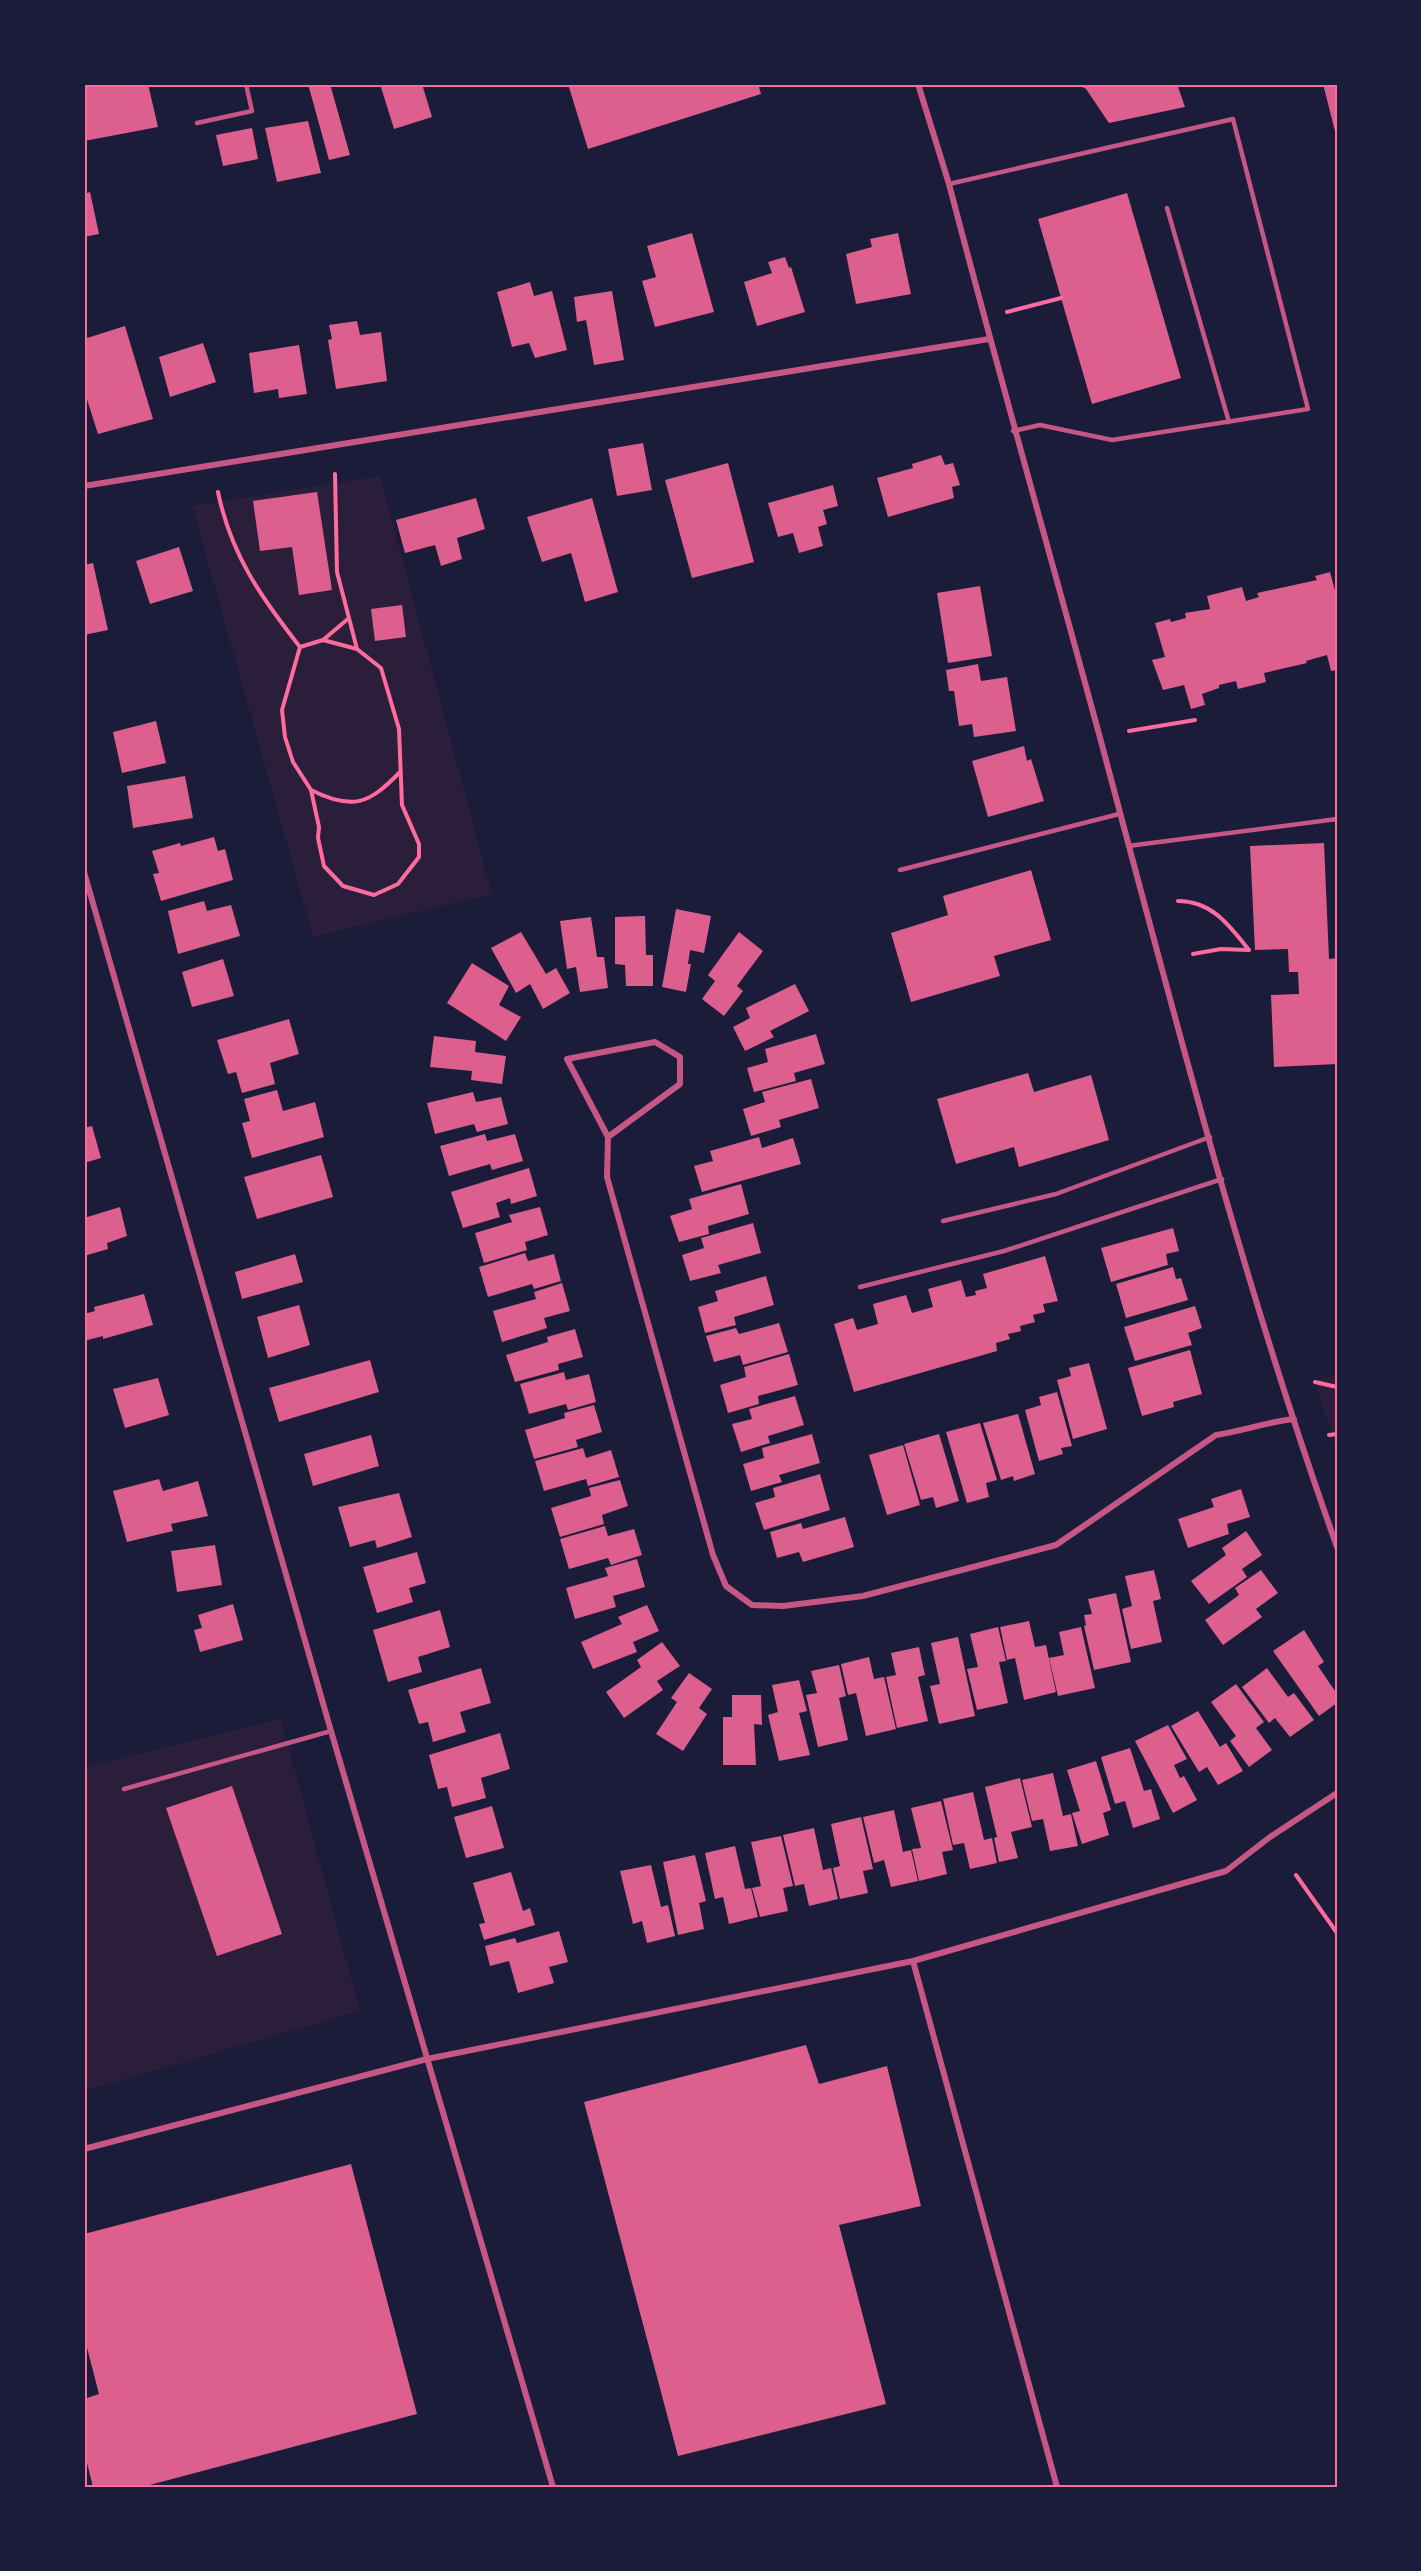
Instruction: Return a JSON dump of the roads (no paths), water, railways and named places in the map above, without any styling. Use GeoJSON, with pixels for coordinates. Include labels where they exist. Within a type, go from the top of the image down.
{"type":"FeatureCollection","features":[{"type":"Feature","properties":{"kind":"street"},"geometry":{"type":"LineString","coordinates":[[918,84],[949,184],[1013,431],[1127,847],[1222,1179],[1294,1419],[1337,1547]]}},
{"type":"Feature","properties":{"kind":"street"},"geometry":{"type":"LineString","coordinates":[[84,486],[989,339]]}},
{"type":"Feature","properties":{"kind":"street"},"geometry":{"type":"LineString","coordinates":[[84,872],[331,1731],[553,2487]]}},
{"type":"Feature","properties":{"kind":"street"},"geometry":{"type":"LineString","coordinates":[[608,1137],[680,1084],[680,1057],[655,1042],[567,1059],[608,1137],[607,1177],[713,1555],[726,1586],[752,1605],[783,1606],[863,1596],[1056,1545],[1216,1435],[1244,1430],[1262,1423],[1294,1419]]}},
{"type":"Feature","properties":{"kind":"street"},"geometry":{"type":"LineString","coordinates":[[84,2149],[427,2059],[913,1960],[1226,1871],[1270,1837],[1337,1793]]}},
{"type":"Feature","properties":{"kind":"street"},"geometry":{"type":"LineString","coordinates":[[913,1960],[1057,2487]]}},
{"type":"Feature","properties":{"kind":"lane"},"geometry":{"type":"LineString","coordinates":[[197,123],[252,111],[246,84]]}},
{"type":"Feature","properties":{"kind":"lane"},"geometry":{"type":"LineString","coordinates":[[949,184],[1233,119],[1308,410],[1112,440],[1040,425],[1013,431]]}},
{"type":"Feature","properties":{"kind":"lane"},"geometry":{"type":"LineString","coordinates":[[1167,208],[1230,422]]}},
{"type":"Feature","properties":{"kind":"lane"},"geometry":{"type":"LineString","coordinates":[[900,870],[1119,814]]}},
{"type":"Feature","properties":{"kind":"lane"},"geometry":{"type":"LineString","coordinates":[[1127,847],[1337,819]]}},
{"type":"Feature","properties":{"kind":"lane"},"geometry":{"type":"LineString","coordinates":[[943,1221],[1056,1194],[1210,1137]]}},
{"type":"Feature","properties":{"kind":"lane"},"geometry":{"type":"LineString","coordinates":[[860,1287],[1004,1251],[1222,1179]]}},
{"type":"Feature","properties":{"kind":"lane"},"geometry":{"type":"LineString","coordinates":[[124,1789],[331,1731]]}}]}
